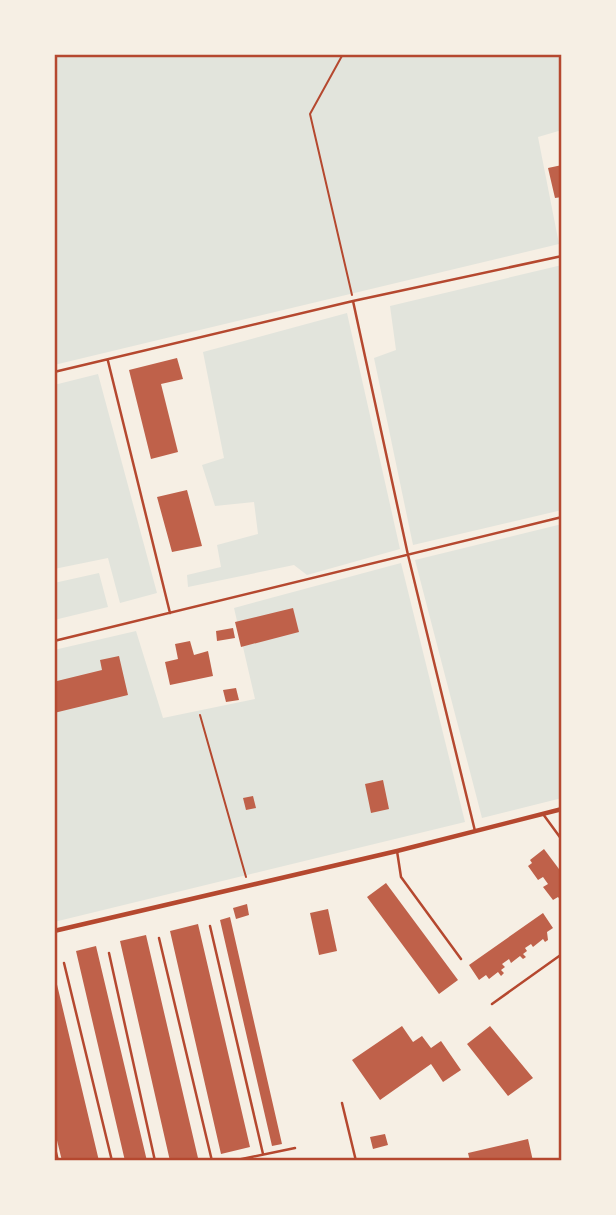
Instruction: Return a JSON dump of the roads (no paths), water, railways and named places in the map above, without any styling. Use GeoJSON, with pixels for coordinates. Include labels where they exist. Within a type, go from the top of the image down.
{"type":"FeatureCollection","features":[{"type":"Feature","properties":{"kind":"street"},"geometry":{"type":"LineString","coordinates":[[54,932],[562,809]]}},
{"type":"Feature","properties":{"kind":"lane"},"geometry":{"type":"LineString","coordinates":[[54,372],[353,301],[562,256]]}},
{"type":"Feature","properties":{"kind":"lane"},"geometry":{"type":"LineString","coordinates":[[353,301],[408,555],[475,831]]}},
{"type":"Feature","properties":{"kind":"lane"},"geometry":{"type":"LineString","coordinates":[[108,360],[170,613]]}},
{"type":"Feature","properties":{"kind":"lane"},"geometry":{"type":"LineString","coordinates":[[54,640],[562,517]]}},
{"type":"Feature","properties":{"kind":"lane"},"geometry":{"type":"LineString","coordinates":[[543,814],[562,840]]}},
{"type":"Feature","properties":{"kind":"lane"},"geometry":{"type":"LineString","coordinates":[[397,851],[401,877],[461,959]]}},
{"type":"Feature","properties":{"kind":"lane"},"geometry":{"type":"LineString","coordinates":[[210,926],[263,1154]]}},
{"type":"Feature","properties":{"kind":"lane"},"geometry":{"type":"LineString","coordinates":[[159,938],[212,1161]]}},
{"type":"Feature","properties":{"kind":"lane"},"geometry":{"type":"LineString","coordinates":[[109,953],[155,1161]]}},
{"type":"Feature","properties":{"kind":"lane"},"geometry":{"type":"LineString","coordinates":[[492,1004],[562,954]]}},
{"type":"Feature","properties":{"kind":"lane"},"geometry":{"type":"LineString","coordinates":[[64,963],[113,1161]]}},
{"type":"Feature","properties":{"kind":"lane"},"geometry":{"type":"LineString","coordinates":[[342,1102],[356,1161]]}},
{"type":"Feature","properties":{"kind":"lane"},"geometry":{"type":"LineString","coordinates":[[54,1144],[58,1161]]}},
{"type":"Feature","properties":{"kind":"lane"},"geometry":{"type":"LineString","coordinates":[[232,1161],[295,1148]]}}]}
